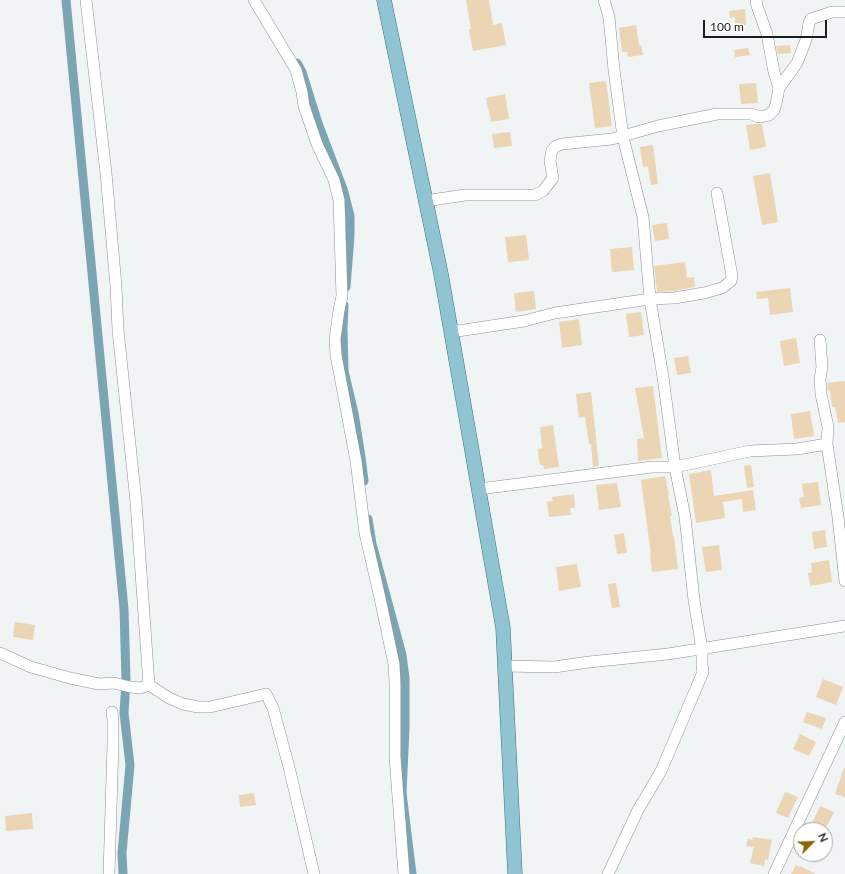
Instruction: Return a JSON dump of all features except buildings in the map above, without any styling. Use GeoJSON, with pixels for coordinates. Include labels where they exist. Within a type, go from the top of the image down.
{"type":"FeatureCollection","features":[{"type":"Feature","properties":{"kind":"main road"},"geometry":{"type":"LineString","coordinates":[[384,0],[441,274],[503,628],[516,874]]}},
{"type":"Feature","properties":{"kind":"street"},"geometry":{"type":"LineString","coordinates":[[86,0],[104,158],[116,286],[118,330],[136,502],[149,685]]}},
{"type":"Feature","properties":{"kind":"street"},"geometry":{"type":"LineString","coordinates":[[254,0],[263,18],[296,70],[304,106],[314,138],[334,180],[339,200],[342,296],[336,332],[336,355],[356,461],[365,533],[394,664],[396,684],[395,757],[404,874]]}},
{"type":"Feature","properties":{"kind":"street"},"geometry":{"type":"LineString","coordinates":[[604,0],[609,17],[623,137],[643,218],[650,300],[663,377],[675,467],[685,517],[694,600],[702,650],[703,672],[672,749],[661,772],[633,821],[608,874]]}},
{"type":"Feature","properties":{"kind":"street"},"geometry":{"type":"LineString","coordinates":[[756,0],[779,88]]}},
{"type":"Feature","properties":{"kind":"street"},"geometry":{"type":"LineString","coordinates":[[425,201],[465,195],[535,195],[544,191],[553,178],[551,170],[551,156],[552,150],[556,146],[623,137],[658,126],[717,114],[769,115],[774,110],[779,88],[797,63],[806,40],[811,19],[832,12],[845,12]]}},
{"type":"Feature","properties":{"kind":"street"},"geometry":{"type":"LineString","coordinates":[[451,332],[524,321],[555,313],[674,298],[722,288],[731,281],[732,270],[717,193]]}},
{"type":"Feature","properties":{"kind":"street"},"geometry":{"type":"LineString","coordinates":[[820,340],[822,367],[820,379],[821,394],[828,427],[827,444],[838,518],[845,581]]}},
{"type":"Feature","properties":{"kind":"street"},"geometry":{"type":"LineString","coordinates":[[478,489],[652,467],[675,467],[750,451],[797,449],[827,444]]}},
{"type":"Feature","properties":{"kind":"street"},"geometry":{"type":"LineString","coordinates":[[505,666],[554,667],[702,650],[845,626]]}},
{"type":"Feature","properties":{"kind":"street"},"geometry":{"type":"LineString","coordinates":[[0,653],[30,667],[51,674],[99,684],[114,683],[140,688],[149,685]]}},
{"type":"Feature","properties":{"kind":"street"},"geometry":{"type":"LineString","coordinates":[[149,685],[183,704],[198,707],[210,707],[266,694],[273,708],[289,767],[314,874]]}},
{"type":"Feature","properties":{"kind":"street"},"geometry":{"type":"LineString","coordinates":[[109,874],[113,743],[112,712]]}},
{"type":"Feature","properties":{"kind":"street"},"geometry":{"type":"LineString","coordinates":[[774,874],[845,722]]}},
{"type":"Feature","properties":{"kind":"waterway"},"geometry":{"type":"LineString","coordinates":[[66,0],[124,609],[126,681],[124,713],[130,765],[122,853],[123,874]]}},
{"type":"Feature","properties":{"kind":"waterway"},"geometry":{"type":"LineString","coordinates":[[297,63],[302,72],[318,123],[343,189],[350,216],[346,287]]}},
{"type":"Feature","properties":{"kind":"waterway"},"geometry":{"type":"LineString","coordinates":[[344,305],[344,371],[354,413],[364,481]]}},
{"type":"Feature","properties":{"kind":"waterway"},"geometry":{"type":"LineString","coordinates":[[368,519],[372,544],[402,655],[405,678],[405,728],[402,793],[412,874]]}}]}
